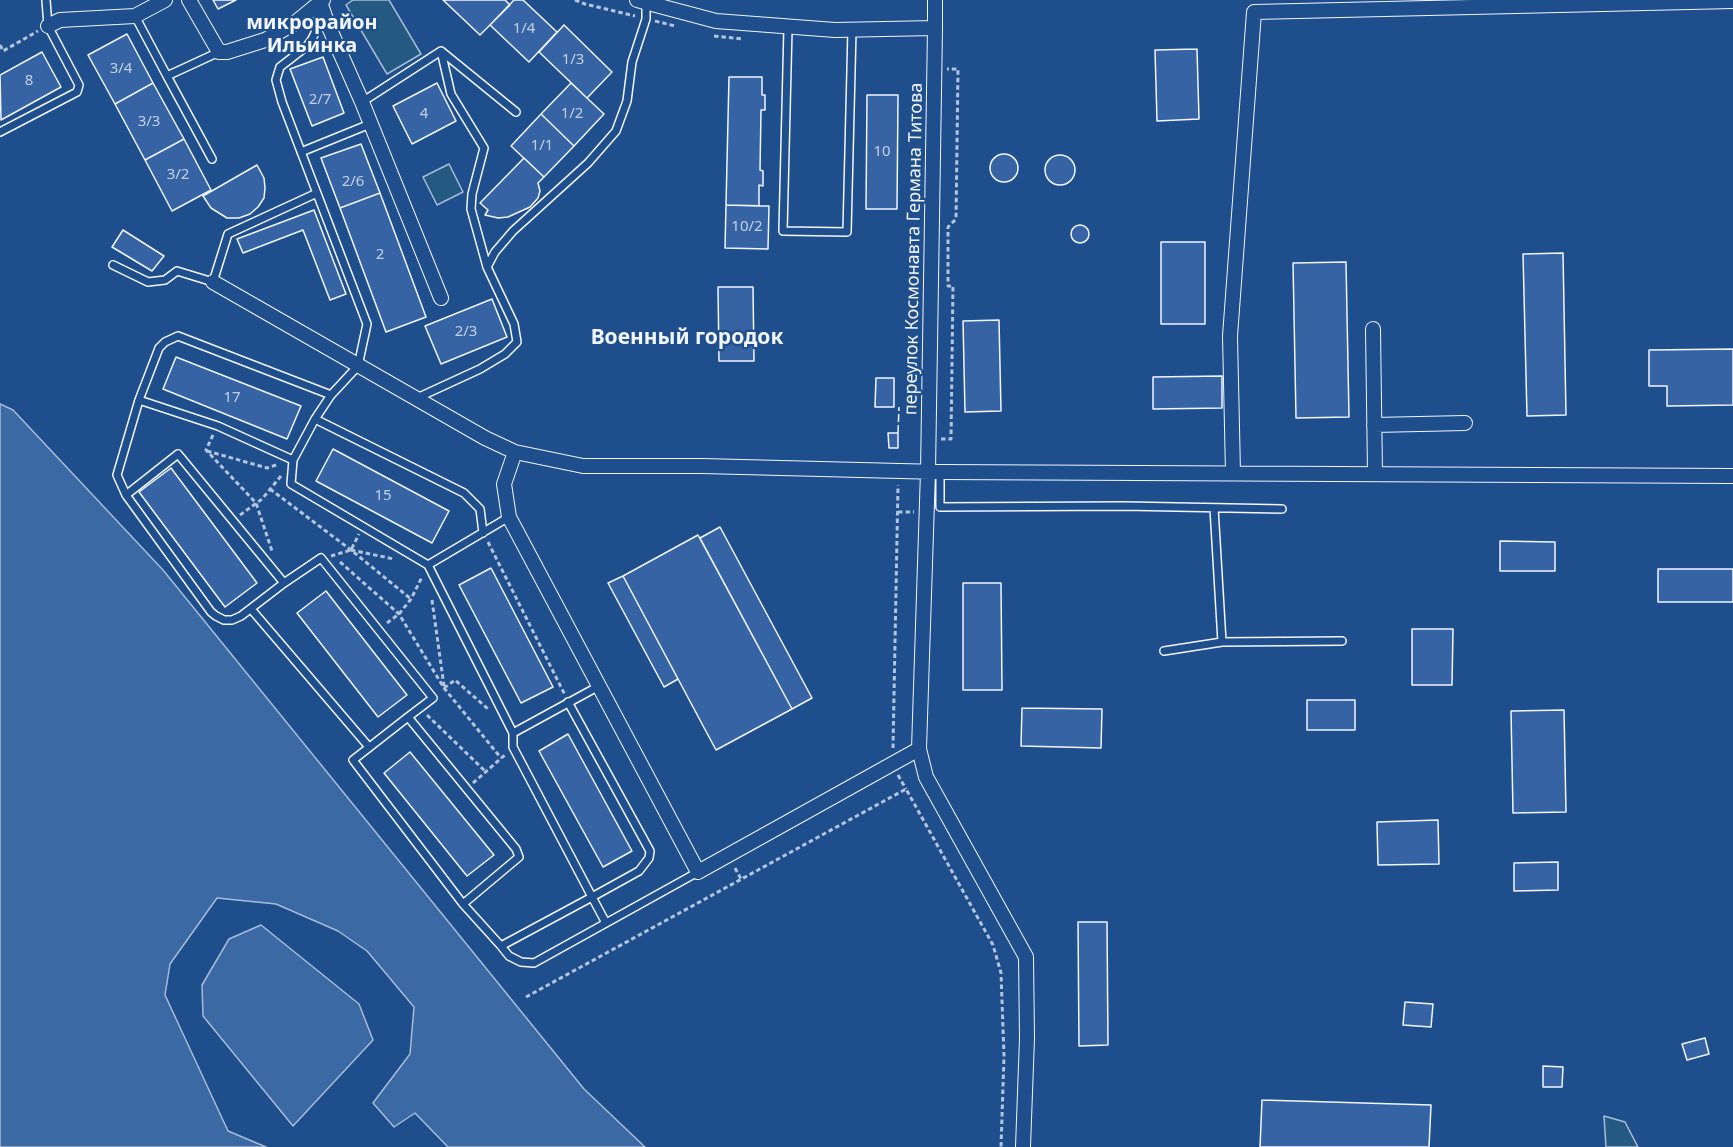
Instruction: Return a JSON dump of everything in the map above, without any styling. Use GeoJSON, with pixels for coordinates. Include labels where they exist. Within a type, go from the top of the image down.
{"type":"FeatureCollection","features":[{"type":"Feature","properties":{"kind":"street"},"geometry":{"type":"LineString","coordinates":[[48,26],[60,20],[135,16],[165,0]]}},
{"type":"Feature","properties":{"kind":"street"},"geometry":{"type":"LineString","coordinates":[[189,0],[219,52],[228,52],[265,40],[295,23],[322,1],[328,25],[362,102],[441,298]]}},
{"type":"Feature","properties":{"kind":"street","name":"переулок Космонавта Германа Титова"},"geometry":{"type":"LineString","coordinates":[[935,0],[934,471],[919,749],[926,777],[1026,957],[1027,1038],[1023,1147]]}},
{"type":"Feature","properties":{"kind":"street"},"geometry":{"type":"LineString","coordinates":[[1233,473],[1230,336],[1254,12],[1733,1]]}},
{"type":"Feature","properties":{"kind":"street"},"geometry":{"type":"LineString","coordinates":[[642,2],[716,21],[788,28],[852,30],[935,28]]}},
{"type":"Feature","properties":{"kind":"street"},"geometry":{"type":"LineString","coordinates":[[213,282],[485,438],[515,452],[583,466],[934,471],[1733,476]]}},
{"type":"Feature","properties":{"kind":"street"},"geometry":{"type":"LineString","coordinates":[[1373,329],[1375,474]]}},
{"type":"Feature","properties":{"kind":"street"},"geometry":{"type":"LineString","coordinates":[[1374,425],[1465,423]]}},
{"type":"Feature","properties":{"kind":"street"},"geometry":{"type":"LineString","coordinates":[[515,452],[504,484],[509,517],[698,872],[919,749]]}},
{"type":"Feature","properties":{"kind":"lane"},"geometry":{"type":"LineString","coordinates":[[0,132],[77,92],[79,85],[48,26],[46,0]]}},
{"type":"Feature","properties":{"kind":"lane"},"geometry":{"type":"LineString","coordinates":[[322,1],[312,39],[307,46],[280,67],[276,80],[282,102],[367,324],[358,366],[331,395],[315,418],[293,460],[291,484],[428,565],[513,732],[513,747],[606,923]]}},
{"type":"Feature","properties":{"kind":"lane"},"geometry":{"type":"LineString","coordinates":[[487,267],[495,252],[513,231],[588,163],[616,131],[627,101],[632,62],[646,19],[642,2]]}},
{"type":"Feature","properties":{"kind":"lane"},"geometry":{"type":"LineString","coordinates":[[135,16],[212,159]]}},
{"type":"Feature","properties":{"kind":"lane"},"geometry":{"type":"LineString","coordinates":[[788,28],[783,231],[847,232],[852,30]]}},
{"type":"Feature","properties":{"kind":"lane"},"geometry":{"type":"LineString","coordinates":[[362,102],[441,51]]}},
{"type":"Feature","properties":{"kind":"lane"},"geometry":{"type":"LineString","coordinates":[[417,398],[480,369],[505,354],[517,342],[514,324],[487,267],[471,209],[471,194],[484,148],[451,94],[441,51]]}},
{"type":"Feature","properties":{"kind":"lane"},"geometry":{"type":"LineString","coordinates":[[441,51],[516,112]]}},
{"type":"Feature","properties":{"kind":"lane"},"geometry":{"type":"LineString","coordinates":[[167,76],[219,52]]}},
{"type":"Feature","properties":{"kind":"lane"},"geometry":{"type":"LineString","coordinates":[[302,152],[370,124]]}},
{"type":"Feature","properties":{"kind":"lane"},"geometry":{"type":"LineString","coordinates":[[113,266],[148,282],[165,280],[177,271],[213,282],[228,234],[317,193]]}},
{"type":"Feature","properties":{"kind":"lane"},"geometry":{"type":"LineString","coordinates":[[331,395],[178,336],[165,342],[159,348],[139,400],[117,475],[126,495],[211,612],[224,620],[232,620],[251,609],[321,558],[433,698],[353,760],[463,904],[509,956],[521,962],[534,963],[698,872]]}},
{"type":"Feature","properties":{"kind":"lane"},"geometry":{"type":"LineString","coordinates":[[139,400],[218,426],[293,460]]}},
{"type":"Feature","properties":{"kind":"lane"},"geometry":{"type":"LineString","coordinates":[[315,418],[464,493],[480,509],[483,533]]}},
{"type":"Feature","properties":{"kind":"lane"},"geometry":{"type":"LineString","coordinates":[[126,495],[178,453],[284,583]]}},
{"type":"Feature","properties":{"kind":"lane"},"geometry":{"type":"LineString","coordinates":[[934,471],[940,507],[1282,509]]}},
{"type":"Feature","properties":{"kind":"lane"},"geometry":{"type":"LineString","coordinates":[[1214,508],[1222,642]]}},
{"type":"Feature","properties":{"kind":"lane"},"geometry":{"type":"LineString","coordinates":[[428,565],[509,517]]}},
{"type":"Feature","properties":{"kind":"lane"},"geometry":{"type":"LineString","coordinates":[[251,609],[369,747]]}},
{"type":"Feature","properties":{"kind":"lane"},"geometry":{"type":"LineString","coordinates":[[1164,651],[1222,642],[1342,641]]}},
{"type":"Feature","properties":{"kind":"lane"},"geometry":{"type":"LineString","coordinates":[[513,732],[599,686]]}},
{"type":"Feature","properties":{"kind":"lane"},"geometry":{"type":"LineString","coordinates":[[501,946],[639,871],[650,858],[650,851],[568,702]]}},
{"type":"Feature","properties":{"kind":"lane"},"geometry":{"type":"LineString","coordinates":[[408,717],[507,836],[519,857],[463,904]]}},
{"type":"Feature","properties":{"kind":"path"},"geometry":{"type":"LineString","coordinates":[[0,45],[3,51],[48,26]]}},
{"type":"Feature","properties":{"kind":"path"},"geometry":{"type":"LineString","coordinates":[[206,450],[218,426]]}},
{"type":"Feature","properties":{"kind":"path"},"geometry":{"type":"LineString","coordinates":[[206,450],[267,468],[293,460]]}},
{"type":"Feature","properties":{"kind":"path"},"geometry":{"type":"LineString","coordinates":[[206,450],[256,503],[273,553]]}},
{"type":"Feature","properties":{"kind":"path"},"geometry":{"type":"LineString","coordinates":[[232,520],[256,503],[293,460]]}},
{"type":"Feature","properties":{"kind":"path"},"geometry":{"type":"LineString","coordinates":[[270,489],[411,599]]}},
{"type":"Feature","properties":{"kind":"path"},"geometry":{"type":"LineString","coordinates":[[351,550],[363,527]]}},
{"type":"Feature","properties":{"kind":"path"},"geometry":{"type":"LineString","coordinates":[[483,533],[568,702]]}},
{"type":"Feature","properties":{"kind":"path"},"geometry":{"type":"LineString","coordinates":[[321,558],[351,550],[395,559]]}},
{"type":"Feature","properties":{"kind":"path"},"geometry":{"type":"LineString","coordinates":[[332,555],[399,614],[444,688],[501,758]]}},
{"type":"Feature","properties":{"kind":"path"},"geometry":{"type":"LineString","coordinates":[[378,629],[399,614],[411,599],[428,565]]}},
{"type":"Feature","properties":{"kind":"path"},"geometry":{"type":"LineString","coordinates":[[432,599],[444,688]]}},
{"type":"Feature","properties":{"kind":"path"},"geometry":{"type":"LineString","coordinates":[[433,698],[456,680],[488,710]]}},
{"type":"Feature","properties":{"kind":"path"},"geometry":{"type":"LineString","coordinates":[[419,708],[486,772]]}},
{"type":"Feature","properties":{"kind":"path"},"geometry":{"type":"LineString","coordinates":[[468,789],[513,747]]}},
{"type":"Feature","properties":{"kind":"path"},"geometry":{"type":"LineString","coordinates":[[526,997],[906,789],[993,945],[1001,973],[1004,1056],[1001,1147]]}},
{"type":"Feature","properties":{"kind":"shaded area"},"geometry":{"type":"Polygon","coordinates":[[[353,0],[389,0],[421,54],[387,74],[346,5],[353,0]]]}},
{"type":"Feature","properties":{"kind":"shaded area"},"geometry":{"type":"Polygon","coordinates":[[[449,164],[463,192],[437,205],[423,177],[449,164]]]}},
{"type":"Feature","properties":{"kind":"shaded area"},"geometry":{"type":"Polygon","coordinates":[[[0,404],[13,410],[163,570],[584,1089],[645,1147],[448,1147],[415,1113],[394,1127],[373,1103],[410,1054],[414,1007],[367,951],[338,931],[276,904],[217,898],[170,964],[165,995],[228,1131],[266,1147],[0,1147],[0,404]]]}},
{"type":"Feature","properties":{"kind":"shaded area"},"geometry":{"type":"Polygon","coordinates":[[[261,925],[359,1004],[373,1040],[293,1126],[203,1016],[202,985],[229,939],[261,925]]]}},
{"type":"Feature","properties":{"kind":"shaded area"},"geometry":{"type":"Polygon","coordinates":[[[1604,1116],[1625,1122],[1638,1147],[1606,1147],[1604,1116]]]}},
{"type":"Feature","properties":{"kind":"building"},"geometry":{"type":"Polygon","coordinates":[[[213,0],[236,0],[218,9],[213,0]]]}},
{"type":"Feature","properties":{"kind":"building"},"geometry":{"type":"Polygon","coordinates":[[[443,0],[505,0],[510,5],[480,35],[443,0]]]}},
{"type":"Feature","properties":{"kind":"building"},"geometry":{"type":"Polygon","coordinates":[[[514,0],[523,0],[557,32],[529,62],[490,25],[514,0]]]}},
{"type":"Feature","properties":{"kind":"building"},"geometry":{"type":"Polygon","coordinates":[[[564,25],[612,72],[587,98],[539,52],[564,25]]]}},
{"type":"Feature","properties":{"kind":"building"},"geometry":{"type":"Polygon","coordinates":[[[127,34],[153,83],[115,104],[88,55],[127,34]]]}},
{"type":"Feature","properties":{"kind":"building"},"geometry":{"type":"Polygon","coordinates":[[[1197,49],[1199,119],[1157,121],[1155,50],[1197,49]]]}},
{"type":"Feature","properties":{"kind":"building"},"geometry":{"type":"Polygon","coordinates":[[[42,52],[61,87],[1,120],[0,75],[42,52]]]}},
{"type":"Feature","properties":{"kind":"building"},"geometry":{"type":"Polygon","coordinates":[[[323,57],[344,113],[312,126],[290,69],[323,57]]]}},
{"type":"Feature","properties":{"kind":"building"},"geometry":{"type":"Polygon","coordinates":[[[729,77],[762,77],[765,110],[761,110],[760,170],[763,171],[763,186],[759,185],[759,206],[726,205],[729,77]]]}},
{"type":"Feature","properties":{"kind":"building"},"geometry":{"type":"Polygon","coordinates":[[[153,83],[184,139],[145,160],[115,104],[153,83]]]}},
{"type":"Feature","properties":{"kind":"building"},"geometry":{"type":"Polygon","coordinates":[[[437,83],[456,121],[412,144],[393,106],[437,83]]]}},
{"type":"Feature","properties":{"kind":"building"},"geometry":{"type":"Polygon","coordinates":[[[571,83],[604,114],[574,146],[541,114],[571,83]]]}},
{"type":"Feature","properties":{"kind":"building"},"geometry":{"type":"Polygon","coordinates":[[[867,95],[898,95],[897,209],[866,209],[867,95]]]}},
{"type":"Feature","properties":{"kind":"building"},"geometry":{"type":"Polygon","coordinates":[[[541,114],[574,146],[544,177],[511,146],[541,114]]]}},
{"type":"Feature","properties":{"kind":"building"},"geometry":{"type":"Polygon","coordinates":[[[184,139],[211,190],[172,211],[145,160],[184,139]]]}},
{"type":"Feature","properties":{"kind":"building"},"geometry":{"type":"Polygon","coordinates":[[[361,144],[380,193],[340,208],[321,158],[361,144]]]}},
{"type":"Feature","properties":{"kind":"building"},"geometry":{"type":"Polygon","coordinates":[[[1004,154],[1014,158],[1018,168],[1014,178],[1004,182],[994,178],[990,168],[994,158],[1004,154]]]}},
{"type":"Feature","properties":{"kind":"building"},"geometry":{"type":"Polygon","coordinates":[[[1060,155],[1066,156],[1074,164],[1074,176],[1066,184],[1060,185],[1054,184],[1046,176],[1045,170],[1046,164],[1054,156],[1060,155]]]}},
{"type":"Feature","properties":{"kind":"building"},"geometry":{"type":"Polygon","coordinates":[[[524,158],[544,177],[538,183],[540,191],[538,198],[530,207],[508,217],[498,218],[485,215],[488,210],[480,203],[524,158]]]}},
{"type":"Feature","properties":{"kind":"building"},"geometry":{"type":"Polygon","coordinates":[[[257,165],[264,178],[265,188],[264,198],[258,207],[250,214],[239,218],[227,218],[211,208],[203,196],[257,165]]]}},
{"type":"Feature","properties":{"kind":"building"},"geometry":{"type":"Polygon","coordinates":[[[380,193],[426,317],[386,332],[340,208],[380,193]]]}},
{"type":"Feature","properties":{"kind":"building"},"geometry":{"type":"Polygon","coordinates":[[[726,205],[769,206],[768,249],[725,248],[726,205]]]}},
{"type":"Feature","properties":{"kind":"building"},"geometry":{"type":"Polygon","coordinates":[[[314,210],[346,294],[330,300],[303,230],[243,253],[237,239],[314,210]]]}},
{"type":"Feature","properties":{"kind":"building"},"geometry":{"type":"Polygon","coordinates":[[[1080,225],[1086,228],[1089,234],[1086,240],[1080,243],[1074,240],[1071,234],[1074,228],[1080,225]]]}},
{"type":"Feature","properties":{"kind":"building"},"geometry":{"type":"Polygon","coordinates":[[[123,230],[164,256],[152,271],[112,247],[123,230]]]}},
{"type":"Feature","properties":{"kind":"building"},"geometry":{"type":"Polygon","coordinates":[[[1161,242],[1205,242],[1205,324],[1161,324],[1161,242]]]}},
{"type":"Feature","properties":{"kind":"building"},"geometry":{"type":"Polygon","coordinates":[[[1563,253],[1566,415],[1527,416],[1523,254],[1563,253]]]}},
{"type":"Feature","properties":{"kind":"building"},"geometry":{"type":"Polygon","coordinates":[[[1346,262],[1349,417],[1296,418],[1293,263],[1346,262]]]}},
{"type":"Feature","properties":{"kind":"building"},"geometry":{"type":"Polygon","coordinates":[[[718,287],[753,287],[754,361],[719,361],[718,287]]]}},
{"type":"Feature","properties":{"kind":"building"},"geometry":{"type":"Polygon","coordinates":[[[492,299],[507,337],[441,364],[425,326],[492,299]]]}},
{"type":"Feature","properties":{"kind":"building"},"geometry":{"type":"Polygon","coordinates":[[[999,320],[1001,411],[965,412],[963,321],[999,320]]]}},
{"type":"Feature","properties":{"kind":"building"},"geometry":{"type":"Polygon","coordinates":[[[1733,349],[1733,405],[1667,406],[1667,386],[1649,386],[1649,350],[1733,349]]]}},
{"type":"Feature","properties":{"kind":"building"},"geometry":{"type":"Polygon","coordinates":[[[176,357],[301,406],[287,439],[163,389],[176,357]]]}},
{"type":"Feature","properties":{"kind":"building"},"geometry":{"type":"Polygon","coordinates":[[[1222,376],[1222,408],[1153,409],[1153,377],[1222,376]]]}},
{"type":"Feature","properties":{"kind":"building"},"geometry":{"type":"Polygon","coordinates":[[[876,378],[894,378],[894,407],[875,407],[876,378]]]}},
{"type":"Feature","properties":{"kind":"building"},"geometry":{"type":"Polygon","coordinates":[[[888,433],[898,433],[898,448],[889,448],[888,433]]]}},
{"type":"Feature","properties":{"kind":"building"},"geometry":{"type":"Polygon","coordinates":[[[333,449],[449,511],[432,543],[316,481],[333,449]]]}},
{"type":"Feature","properties":{"kind":"building"},"geometry":{"type":"Polygon","coordinates":[[[171,468],[257,583],[225,607],[139,492],[171,468]]]}},
{"type":"Feature","properties":{"kind":"building"},"geometry":{"type":"Polygon","coordinates":[[[720,527],[812,698],[792,709],[700,538],[720,527]]]}},
{"type":"Feature","properties":{"kind":"building"},"geometry":{"type":"Polygon","coordinates":[[[698,535],[792,709],[716,750],[623,576],[698,535]]]}},
{"type":"Feature","properties":{"kind":"building"},"geometry":{"type":"Polygon","coordinates":[[[1500,541],[1555,542],[1555,571],[1500,571],[1500,541]]]}},
{"type":"Feature","properties":{"kind":"building"},"geometry":{"type":"Polygon","coordinates":[[[491,568],[553,687],[521,703],[459,585],[491,568]]]}},
{"type":"Feature","properties":{"kind":"building"},"geometry":{"type":"Polygon","coordinates":[[[1658,569],[1733,569],[1733,602],[1658,602],[1658,569]]]}},
{"type":"Feature","properties":{"kind":"building"},"geometry":{"type":"Polygon","coordinates":[[[623,576],[678,679],[664,687],[608,583],[623,576]]]}},
{"type":"Feature","properties":{"kind":"building"},"geometry":{"type":"Polygon","coordinates":[[[963,583],[1001,583],[1002,690],[963,690],[963,583]]]}},
{"type":"Feature","properties":{"kind":"building"},"geometry":{"type":"Polygon","coordinates":[[[326,591],[407,695],[378,717],[297,613],[326,591]]]}},
{"type":"Feature","properties":{"kind":"building"},"geometry":{"type":"Polygon","coordinates":[[[1412,629],[1453,629],[1452,685],[1412,685],[1412,629]]]}},
{"type":"Feature","properties":{"kind":"building"},"geometry":{"type":"Polygon","coordinates":[[[1307,700],[1355,700],[1355,730],[1307,730],[1307,700]]]}},
{"type":"Feature","properties":{"kind":"building"},"geometry":{"type":"Polygon","coordinates":[[[1022,708],[1102,709],[1101,748],[1021,746],[1022,708]]]}},
{"type":"Feature","properties":{"kind":"building"},"geometry":{"type":"Polygon","coordinates":[[[1564,710],[1566,812],[1513,813],[1511,711],[1564,710]]]}},
{"type":"Feature","properties":{"kind":"building"},"geometry":{"type":"Polygon","coordinates":[[[568,734],[632,851],[603,867],[539,751],[568,734]]]}},
{"type":"Feature","properties":{"kind":"building"},"geometry":{"type":"Polygon","coordinates":[[[410,752],[494,855],[467,876],[384,773],[410,752]]]}},
{"type":"Feature","properties":{"kind":"building"},"geometry":{"type":"Polygon","coordinates":[[[1438,820],[1439,864],[1378,865],[1377,822],[1438,820]]]}},
{"type":"Feature","properties":{"kind":"building"},"geometry":{"type":"Polygon","coordinates":[[[1558,862],[1558,890],[1514,891],[1514,863],[1558,862]]]}},
{"type":"Feature","properties":{"kind":"building"},"geometry":{"type":"Polygon","coordinates":[[[1078,922],[1107,922],[1108,1045],[1079,1046],[1078,922]]]}},
{"type":"Feature","properties":{"kind":"building"},"geometry":{"type":"Polygon","coordinates":[[[1405,1002],[1433,1004],[1431,1027],[1403,1025],[1405,1002]]]}},
{"type":"Feature","properties":{"kind":"building"},"geometry":{"type":"Polygon","coordinates":[[[1705,1038],[1709,1054],[1687,1060],[1682,1044],[1705,1038]]]}},
{"type":"Feature","properties":{"kind":"building"},"geometry":{"type":"Polygon","coordinates":[[[1543,1066],[1563,1067],[1562,1087],[1543,1087],[1543,1066]]]}},
{"type":"Feature","properties":{"kind":"building"},"geometry":{"type":"Polygon","coordinates":[[[1262,1100],[1431,1105],[1429,1147],[1260,1147],[1262,1100]]]}},
{"type":"Feature","properties":{"kind":"fence"},"geometry":{"type":"LineString","coordinates":[[898,433],[899,407]]}},
{"type":"Feature","properties":{"kind":"district","name":"микрорайон Ильинка"},"geometry":{"type":"Point","coordinates":[312,34]}},
{"type":"Feature","properties":{"kind":"district","name":"Военный городок"},"geometry":{"type":"Point","coordinates":[687,338]}}]}
